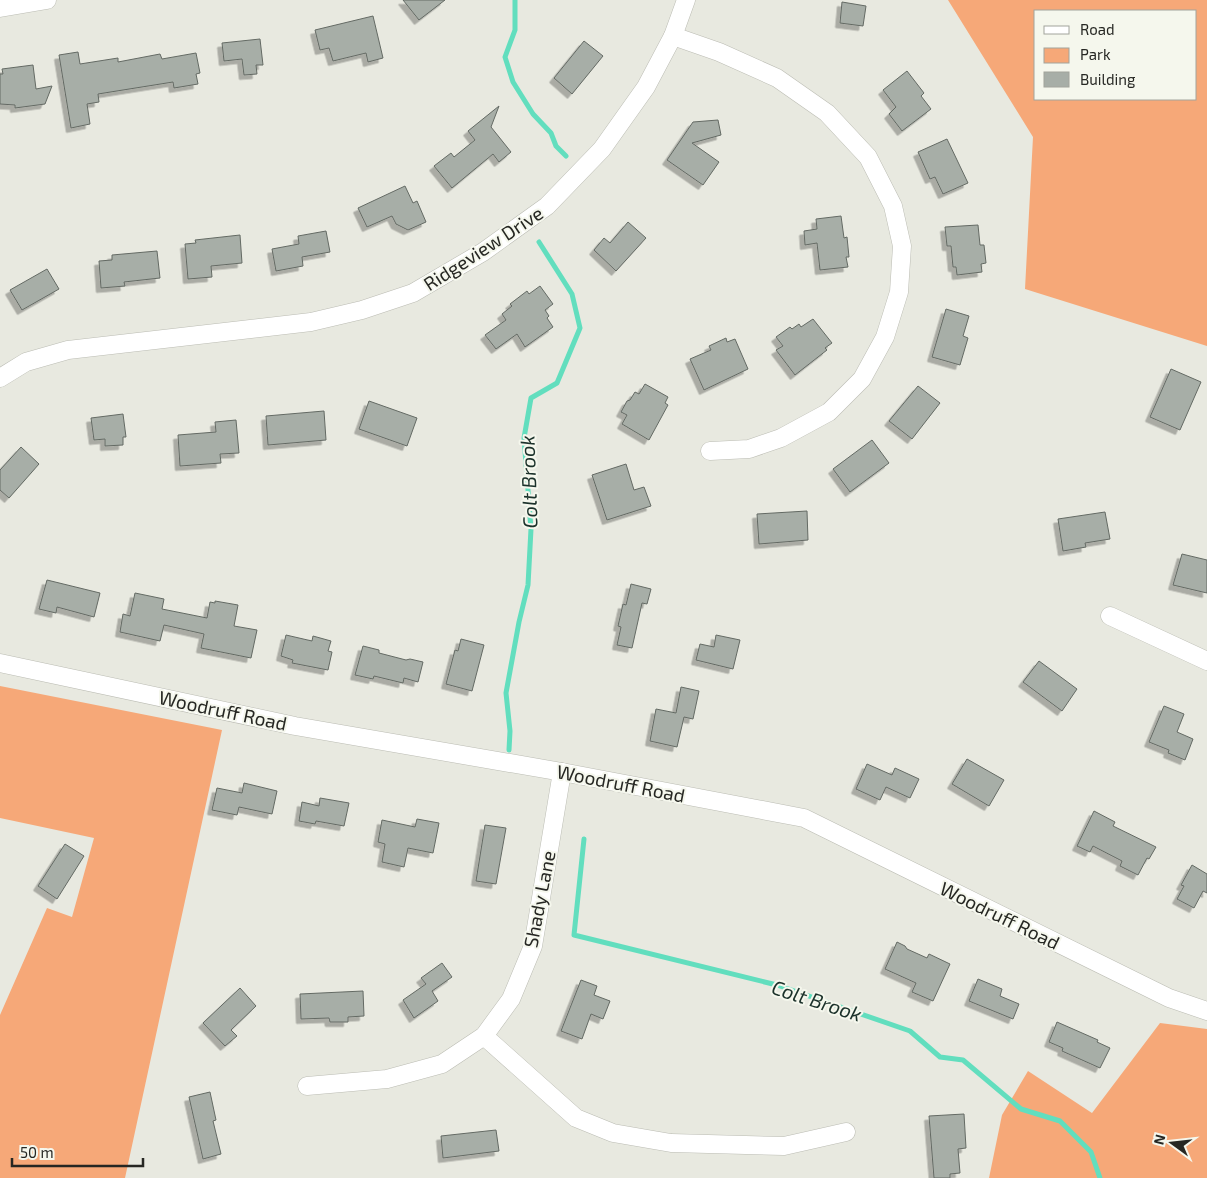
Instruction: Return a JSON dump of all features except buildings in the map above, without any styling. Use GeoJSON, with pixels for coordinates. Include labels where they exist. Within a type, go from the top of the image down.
{"type":"FeatureCollection","features":[{"type":"Feature","properties":{"kind":"street"},"geometry":{"type":"LineString","coordinates":[[0,8],[48,0]]}},
{"type":"Feature","properties":{"kind":"street","name":"Ridgeview Drive"},"geometry":{"type":"LineString","coordinates":[[0,378],[26,362],[68,350],[312,322],[362,310],[413,293],[483,252],[547,206],[602,149],[646,87],[673,36],[686,0]]}},
{"type":"Feature","properties":{"kind":"street"},"geometry":{"type":"LineString","coordinates":[[673,36],[720,52],[778,78],[827,113],[868,157],[893,206],[902,246],[899,292],[885,337],[862,378],[829,412],[781,438],[749,449],[710,452]]}},
{"type":"Feature","properties":{"kind":"street"},"geometry":{"type":"LineString","coordinates":[[1110,616],[1207,662]]}},
{"type":"Feature","properties":{"kind":"street","name":"Woodruff Road"},"geometry":{"type":"LineString","coordinates":[[0,663],[295,726],[562,772],[804,818],[1169,998],[1207,1011]]}},
{"type":"Feature","properties":{"kind":"street","name":"Shady Lane"},"geometry":{"type":"LineString","coordinates":[[307,1086],[387,1079],[442,1064],[484,1036],[511,999],[533,946],[562,772]]}},
{"type":"Feature","properties":{"kind":"street"},"geometry":{"type":"LineString","coordinates":[[484,1036],[576,1118],[613,1133],[671,1143],[784,1146],[846,1132]]}},
{"type":"Feature","properties":{"kind":"green space"},"geometry":{"type":"Polygon","coordinates":[[[948,0],[1207,0],[1207,346],[1025,289],[1033,137],[948,0]]]}},
{"type":"Feature","properties":{"kind":"green space"},"geometry":{"type":"Polygon","coordinates":[[[0,686],[222,730],[125,1178],[0,1178],[0,1015],[47,908],[72,917],[94,838],[0,818],[0,686]]]}},
{"type":"Feature","properties":{"kind":"green space"},"geometry":{"type":"Polygon","coordinates":[[[1160,1023],[1207,1029],[1207,1178],[989,1178],[1002,1115],[1028,1071],[1092,1113],[1160,1023]]]}},
{"type":"Feature","properties":{"kind":"waterway","name":"Colt Brook"},"geometry":{"type":"LineString","coordinates":[[515,0],[515,30],[505,57],[513,82],[533,114],[551,133],[556,146],[566,156]]}},
{"type":"Feature","properties":{"kind":"waterway","name":"Colt Brook"},"geometry":{"type":"LineString","coordinates":[[509,750],[510,731],[506,693],[528,585],[531,529],[524,438],[531,398],[557,383],[580,328],[572,294],[539,242]]}},
{"type":"Feature","properties":{"kind":"waterway","name":"Colt Brook"},"geometry":{"type":"LineString","coordinates":[[584,839],[574,935],[777,985],[910,1031],[940,1057],[963,1060],[1021,1109],[1060,1121],[1091,1152],[1100,1178]]}}]}
